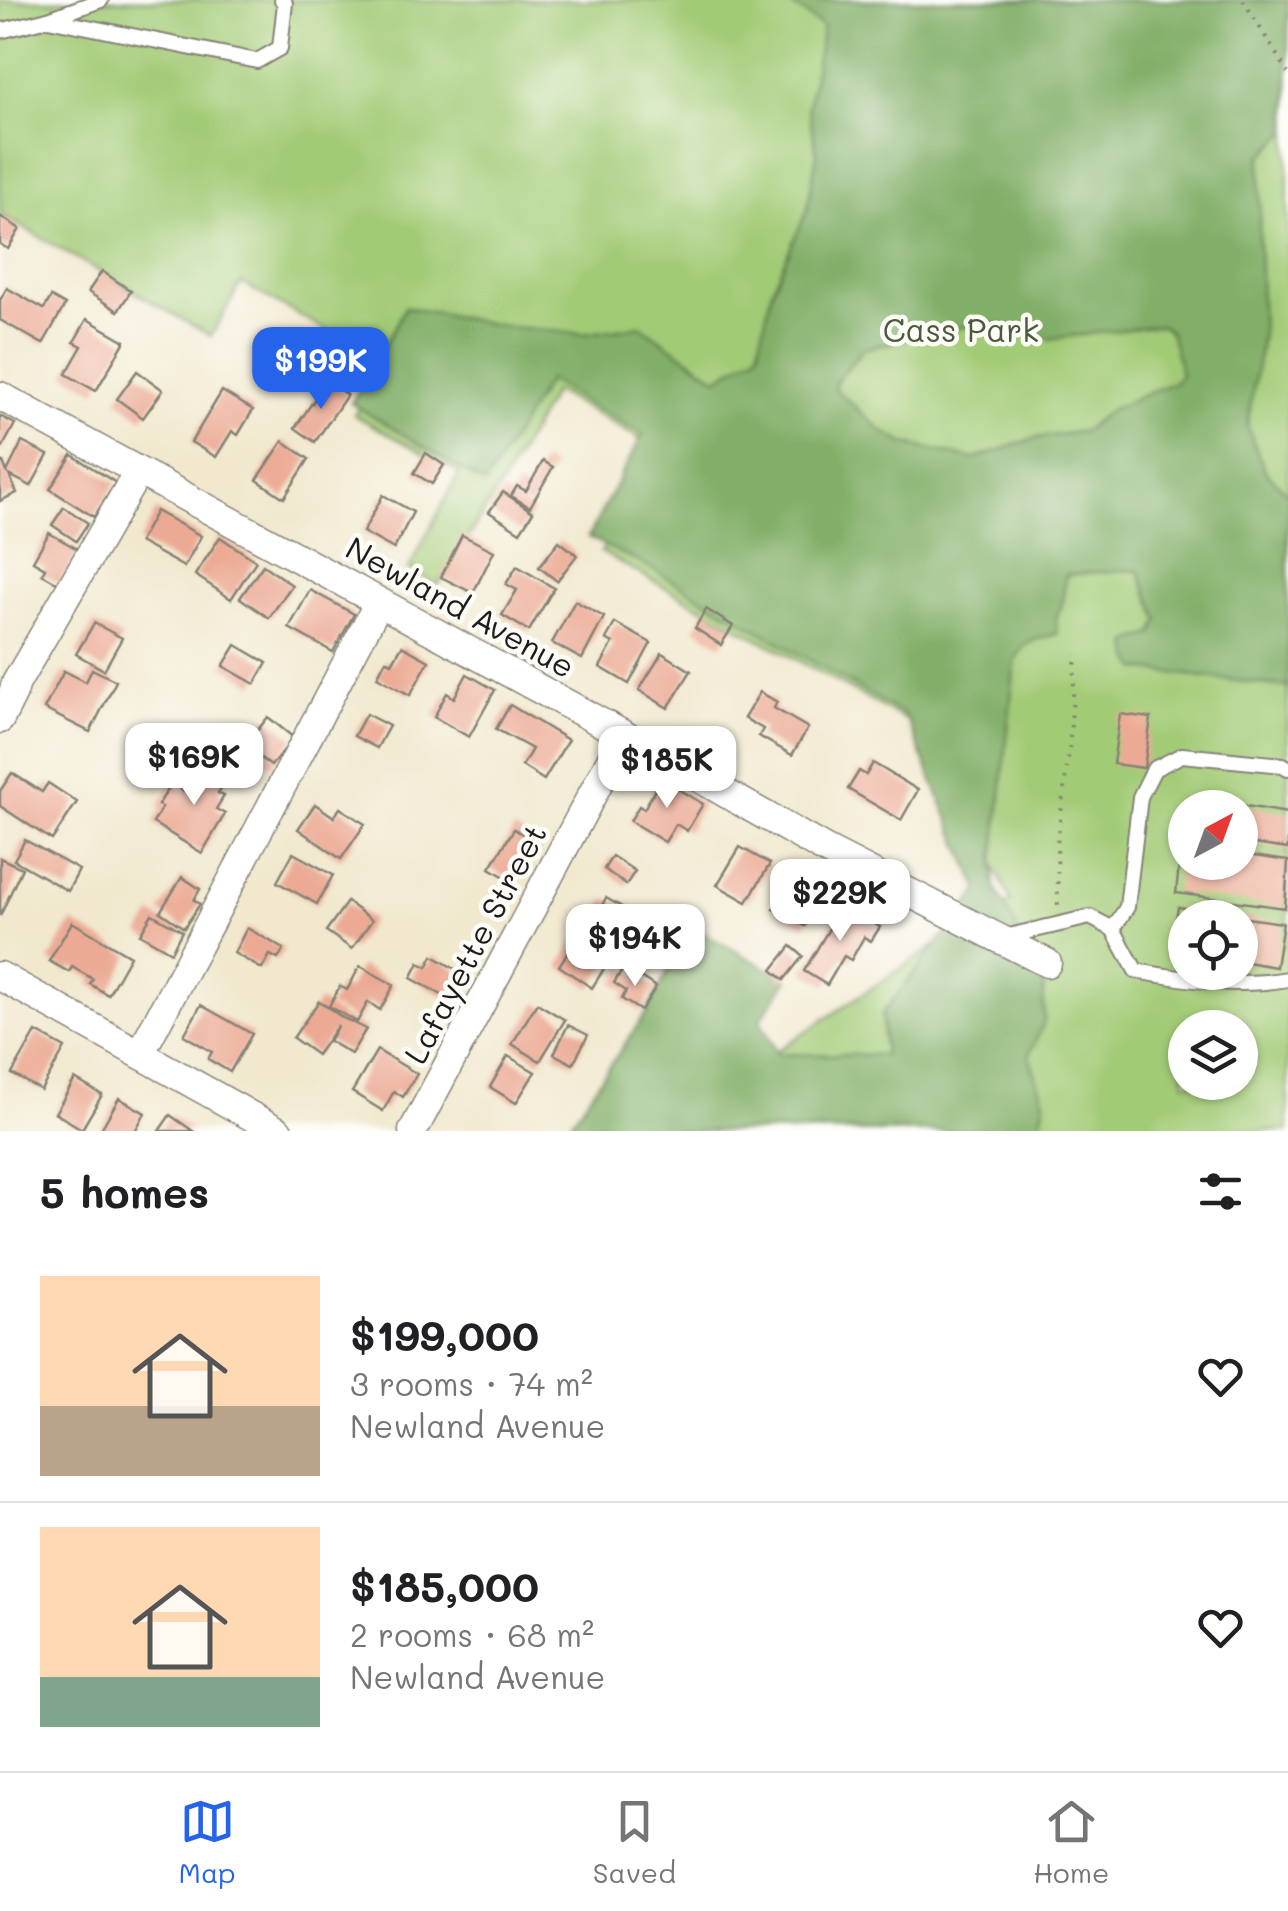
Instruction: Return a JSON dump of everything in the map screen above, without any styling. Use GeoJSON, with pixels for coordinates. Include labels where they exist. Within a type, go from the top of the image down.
{"type":"FeatureCollection","features":[{"type":"Feature","properties":{"kind":"street","name":"Newland Avenue"},"geometry":{"type":"LineString","coordinates":[[0,396],[624,735],[824,849],[1047,963]]}},
{"type":"Feature","properties":{"kind":"street"},"geometry":{"type":"LineString","coordinates":[[0,719],[16,684],[138,472]]}},
{"type":"Feature","properties":{"kind":"street"},"geometry":{"type":"LineString","coordinates":[[140,1054],[379,602]]}},
{"type":"Feature","properties":{"kind":"street","name":"Lafayette Street"},"geometry":{"type":"LineString","coordinates":[[413,1131],[624,735]]}},
{"type":"Feature","properties":{"kind":"street"},"geometry":{"type":"LineString","coordinates":[[0,976],[278,1131]]}},
{"type":"Feature","properties":{"kind":"lane"},"geometry":{"type":"LineString","coordinates":[[0,30],[48,19],[101,0]]}},
{"type":"Feature","properties":{"kind":"lane"},"geometry":{"type":"LineString","coordinates":[[48,19],[257,62],[280,48],[285,3],[282,0]]}},
{"type":"Feature","properties":{"kind":"lane"},"geometry":{"type":"LineString","coordinates":[[1113,928],[1127,907],[1140,796],[1154,768],[1182,755],[1288,768]]}},
{"type":"Feature","properties":{"kind":"lane"},"geometry":{"type":"LineString","coordinates":[[1000,938],[1090,917],[1113,928],[1136,971],[1198,982],[1258,984],[1288,979]]}},
{"type":"Feature","properties":{"kind":"path"},"geometry":{"type":"LineString","coordinates":[[1244,0],[1288,73]]}},
{"type":"Feature","properties":{"kind":"path"},"geometry":{"type":"LineString","coordinates":[[1058,925],[1057,844],[1076,654]]}},
{"type":"Feature","properties":{"kind":"green space","name":"Cass Park"},"geometry":{"type":"Polygon","coordinates":[[[0,0],[1288,0],[1288,1131],[657,1131],[954,933],[1011,901],[931,734],[601,552],[656,448],[554,391],[438,585],[409,569],[459,473],[354,415],[382,361],[241,283],[211,336],[0,214],[0,0]]]}},
{"type":"Feature","properties":{"kind":"green space"},"geometry":{"type":"Polygon","coordinates":[[[785,0],[1288,0],[1288,131],[1261,157],[1262,335],[1247,426],[1265,471],[1288,494],[1288,687],[1138,669],[1131,659],[1129,642],[1153,634],[1159,620],[1139,571],[1066,575],[1062,605],[1055,618],[1057,634],[1031,642],[1015,661],[994,863],[995,887],[1043,978],[1044,1022],[1029,1055],[1045,1104],[1038,1131],[565,1131],[647,1012],[691,926],[788,980],[760,1020],[778,1054],[884,1055],[882,1014],[979,891],[905,715],[652,569],[588,537],[643,434],[548,380],[485,484],[351,403],[405,307],[503,326],[583,334],[641,326],[717,378],[758,353],[772,289],[807,211],[817,154],[808,107],[823,27],[785,0]],[[990,323],[944,330],[863,349],[835,383],[835,389],[882,431],[906,444],[975,459],[1032,439],[1083,431],[1111,409],[1175,382],[1181,374],[1170,332],[1161,325],[1049,339],[990,323]]]}},
{"type":"Feature","properties":{"kind":"building"},"geometry":{"type":"Polygon","coordinates":[[[0,216],[20,229],[8,249],[0,244],[0,216]]]}},
{"type":"Feature","properties":{"kind":"building"},"geometry":{"type":"Polygon","coordinates":[[[102,271],[131,291],[118,311],[88,292],[102,271]]]}},
{"type":"Feature","properties":{"kind":"building"},"geometry":{"type":"Polygon","coordinates":[[[7,288],[44,309],[51,297],[65,305],[43,344],[0,320],[0,300],[7,288]]]}},
{"type":"Feature","properties":{"kind":"building"},"geometry":{"type":"Polygon","coordinates":[[[87,319],[125,341],[96,391],[66,374],[82,346],[74,342],[87,319]]]}},
{"type":"Feature","properties":{"kind":"building"},"geometry":{"type":"Polygon","coordinates":[[[137,371],[163,390],[143,418],[117,399],[137,371]]]}},
{"type":"Feature","properties":{"kind":"building"},"geometry":{"type":"Polygon","coordinates":[[[327,381],[347,395],[315,442],[295,428],[327,381]]]}},
{"type":"Feature","properties":{"kind":"building"},"geometry":{"type":"Polygon","coordinates":[[[222,391],[253,410],[238,435],[232,431],[216,457],[191,442],[222,391]]]}},
{"type":"Feature","properties":{"kind":"building"},"geometry":{"type":"Polygon","coordinates":[[[0,416],[15,424],[0,452],[0,416]]]}},
{"type":"Feature","properties":{"kind":"building"},"geometry":{"type":"Polygon","coordinates":[[[283,441],[309,459],[284,498],[257,480],[283,441]]]}},
{"type":"Feature","properties":{"kind":"building"},"geometry":{"type":"Polygon","coordinates":[[[22,442],[48,455],[31,486],[9,475],[17,493],[0,501],[0,464],[3,462],[7,472],[22,442]]]}},
{"type":"Feature","properties":{"kind":"building"},"geometry":{"type":"Polygon","coordinates":[[[426,453],[444,465],[432,484],[414,473],[426,453]]]}},
{"type":"Feature","properties":{"kind":"building"},"geometry":{"type":"Polygon","coordinates":[[[72,455],[116,483],[94,517],[50,489],[72,455]]]}},
{"type":"Feature","properties":{"kind":"building"},"geometry":{"type":"Polygon","coordinates":[[[543,461],[553,467],[530,507],[511,496],[517,486],[526,491],[543,461]]]}},
{"type":"Feature","properties":{"kind":"building"},"geometry":{"type":"Polygon","coordinates":[[[503,492],[533,512],[520,532],[489,512],[503,492]]]}},
{"type":"Feature","properties":{"kind":"building"},"geometry":{"type":"Polygon","coordinates":[[[383,495],[413,512],[394,549],[363,532],[383,495]]]}},
{"type":"Feature","properties":{"kind":"building"},"geometry":{"type":"Polygon","coordinates":[[[64,507],[88,523],[76,541],[52,525],[64,507]]]}},
{"type":"Feature","properties":{"kind":"building"},"geometry":{"type":"Polygon","coordinates":[[[156,511],[201,536],[184,567],[139,542],[156,511]]]}},
{"type":"Feature","properties":{"kind":"building"},"geometry":{"type":"Polygon","coordinates":[[[49,533],[79,550],[60,584],[42,574],[45,568],[33,561],[49,533]]]}},
{"type":"Feature","properties":{"kind":"building"},"geometry":{"type":"Polygon","coordinates":[[[462,535],[494,551],[473,593],[441,577],[462,535]]]}},
{"type":"Feature","properties":{"kind":"building"},"geometry":{"type":"Polygon","coordinates":[[[220,537],[256,561],[231,599],[195,575],[220,537]]]}},
{"type":"Feature","properties":{"kind":"building"},"geometry":{"type":"Polygon","coordinates":[[[559,541],[577,555],[557,581],[539,567],[559,541]]]}},
{"type":"Feature","properties":{"kind":"building"},"geometry":{"type":"Polygon","coordinates":[[[263,565],[292,585],[269,618],[240,598],[263,565]]]}},
{"type":"Feature","properties":{"kind":"building"},"geometry":{"type":"Polygon","coordinates":[[[517,566],[554,588],[529,631],[502,615],[517,590],[506,584],[517,566]]]}},
{"type":"Feature","properties":{"kind":"building"},"geometry":{"type":"Polygon","coordinates":[[[310,590],[354,614],[333,652],[289,628],[310,590]]]}},
{"type":"Feature","properties":{"kind":"building"},"geometry":{"type":"Polygon","coordinates":[[[575,601],[604,617],[582,659],[552,643],[575,601]]]}},
{"type":"Feature","properties":{"kind":"building"},"geometry":{"type":"Polygon","coordinates":[[[706,609],[733,626],[721,645],[695,628],[706,609]]]}},
{"type":"Feature","properties":{"kind":"building"},"geometry":{"type":"Polygon","coordinates":[[[94,623],[122,638],[104,670],[76,654],[94,623]]]}},
{"type":"Feature","properties":{"kind":"building"},"geometry":{"type":"Polygon","coordinates":[[[615,623],[651,643],[629,684],[600,667],[613,643],[606,639],[615,623]]]}},
{"type":"Feature","properties":{"kind":"building"},"geometry":{"type":"Polygon","coordinates":[[[236,645],[267,663],[255,684],[223,666],[236,645]]]}},
{"type":"Feature","properties":{"kind":"building"},"geometry":{"type":"Polygon","coordinates":[[[402,646],[429,661],[410,695],[377,677],[386,660],[392,663],[402,646]]]}},
{"type":"Feature","properties":{"kind":"building"},"geometry":{"type":"Polygon","coordinates":[[[662,653],[691,671],[668,708],[639,690],[662,653]]]}},
{"type":"Feature","properties":{"kind":"building"},"geometry":{"type":"Polygon","coordinates":[[[92,669],[116,681],[90,732],[44,709],[64,671],[86,682],[92,669]]]}},
{"type":"Feature","properties":{"kind":"building"},"geometry":{"type":"Polygon","coordinates":[[[467,674],[495,690],[469,737],[434,717],[447,693],[454,698],[467,674]]]}},
{"type":"Feature","properties":{"kind":"building"},"geometry":{"type":"Polygon","coordinates":[[[760,692],[777,702],[774,708],[808,728],[792,755],[759,736],[763,729],[744,718],[760,692]]]}},
{"type":"Feature","properties":{"kind":"building"},"geometry":{"type":"Polygon","coordinates":[[[510,705],[568,740],[544,780],[522,766],[532,749],[496,729],[510,705]]]}},
{"type":"Feature","properties":{"kind":"building"},"geometry":{"type":"Polygon","coordinates":[[[366,714],[389,726],[377,748],[354,736],[366,714]]]}},
{"type":"Feature","properties":{"kind":"building"},"geometry":{"type":"Polygon","coordinates":[[[1120,714],[1151,718],[1144,768],[1113,764],[1120,714]]]}},
{"type":"Feature","properties":{"kind":"building"},"geometry":{"type":"Polygon","coordinates":[[[268,717],[294,738],[271,766],[245,746],[268,717]]]}},
{"type":"Feature","properties":{"kind":"building"},"geometry":{"type":"Polygon","coordinates":[[[202,761],[228,777],[218,793],[224,796],[216,809],[225,814],[202,853],[153,823],[162,807],[158,805],[172,783],[184,791],[202,761]]]}},
{"type":"Feature","properties":{"kind":"building"},"geometry":{"type":"Polygon","coordinates":[[[873,763],[918,790],[901,820],[848,789],[859,771],[866,775],[873,763]]]}},
{"type":"Feature","properties":{"kind":"building"},"geometry":{"type":"Polygon","coordinates":[[[12,773],[42,792],[48,783],[77,802],[52,840],[0,806],[0,791],[12,773]]]}},
{"type":"Feature","properties":{"kind":"building"},"geometry":{"type":"Polygon","coordinates":[[[661,779],[703,804],[687,831],[676,824],[665,842],[630,821],[639,806],[644,809],[661,779]]]}},
{"type":"Feature","properties":{"kind":"building"},"geometry":{"type":"Polygon","coordinates":[[[315,804],[334,817],[340,808],[365,824],[341,859],[298,829],[315,804]]]}},
{"type":"Feature","properties":{"kind":"building"},"geometry":{"type":"Polygon","coordinates":[[[1258,808],[1288,813],[1288,849],[1258,845],[1258,808]]]}},
{"type":"Feature","properties":{"kind":"building"},"geometry":{"type":"Polygon","coordinates":[[[514,829],[539,844],[515,883],[490,868],[514,829]]]}},
{"type":"Feature","properties":{"kind":"building"},"geometry":{"type":"Polygon","coordinates":[[[25,840],[79,870],[68,891],[14,860],[25,840]]]}},
{"type":"Feature","properties":{"kind":"building"},"geometry":{"type":"Polygon","coordinates":[[[740,847],[770,864],[747,902],[717,885],[740,847]]]}},
{"type":"Feature","properties":{"kind":"building"},"geometry":{"type":"Polygon","coordinates":[[[293,853],[333,875],[317,904],[277,882],[293,853]]]}},
{"type":"Feature","properties":{"kind":"building"},"geometry":{"type":"Polygon","coordinates":[[[612,856],[635,871],[626,885],[604,869],[612,856]]]}},
{"type":"Feature","properties":{"kind":"building"},"geometry":{"type":"Polygon","coordinates":[[[1258,857],[1288,861],[1285,908],[1258,904],[1258,900],[1176,893],[1177,880],[1258,880],[1258,857]]]}},
{"type":"Feature","properties":{"kind":"building"},"geometry":{"type":"Polygon","coordinates":[[[0,858],[22,868],[0,916],[0,858]]]}},
{"type":"Feature","properties":{"kind":"building"},"geometry":{"type":"Polygon","coordinates":[[[182,877],[200,889],[194,900],[200,904],[184,928],[160,912],[182,877]]]}},
{"type":"Feature","properties":{"kind":"building"},"geometry":{"type":"Polygon","coordinates":[[[791,877],[822,894],[805,926],[774,909],[791,877]]]}},
{"type":"Feature","properties":{"kind":"building"},"geometry":{"type":"Polygon","coordinates":[[[606,898],[638,916],[624,941],[592,923],[606,898]]]}},
{"type":"Feature","properties":{"kind":"building"},"geometry":{"type":"Polygon","coordinates":[[[347,902],[372,920],[352,949],[326,931],[347,902]]]}},
{"type":"Feature","properties":{"kind":"building"},"geometry":{"type":"Polygon","coordinates":[[[843,905],[880,927],[871,941],[864,937],[851,960],[844,956],[827,985],[804,971],[843,905]]]}},
{"type":"Feature","properties":{"kind":"building"},"geometry":{"type":"Polygon","coordinates":[[[152,914],[182,931],[171,952],[140,934],[152,914]]]}},
{"type":"Feature","properties":{"kind":"building"},"geometry":{"type":"Polygon","coordinates":[[[1258,920],[1283,923],[1276,967],[1258,964],[1258,920]]]}},
{"type":"Feature","properties":{"kind":"building"},"geometry":{"type":"Polygon","coordinates":[[[72,922],[130,956],[108,995],[90,984],[93,979],[72,967],[69,972],[49,961],[72,922]]]}},
{"type":"Feature","properties":{"kind":"building"},"geometry":{"type":"Polygon","coordinates":[[[247,928],[284,949],[278,959],[270,955],[262,969],[234,953],[247,928]]]}},
{"type":"Feature","properties":{"kind":"building"},"geometry":{"type":"Polygon","coordinates":[[[577,937],[610,959],[592,988],[559,966],[577,937]]]}},
{"type":"Feature","properties":{"kind":"building"},"geometry":{"type":"Polygon","coordinates":[[[791,946],[803,956],[784,980],[772,970],[791,946]]]}},
{"type":"Feature","properties":{"kind":"building"},"geometry":{"type":"Polygon","coordinates":[[[433,956],[467,976],[453,1001],[411,978],[419,963],[427,967],[433,956]]]}},
{"type":"Feature","properties":{"kind":"building"},"geometry":{"type":"Polygon","coordinates":[[[360,966],[394,985],[380,1010],[368,1002],[357,1022],[329,1006],[340,986],[347,990],[360,966]]]}},
{"type":"Feature","properties":{"kind":"building"},"geometry":{"type":"Polygon","coordinates":[[[624,967],[656,987],[641,1011],[622,999],[626,991],[614,983],[624,967]]]}},
{"type":"Feature","properties":{"kind":"building"},"geometry":{"type":"Polygon","coordinates":[[[319,1001],[366,1029],[351,1054],[329,1041],[338,1025],[317,1055],[293,1038],[319,1001]]]}},
{"type":"Feature","properties":{"kind":"building"},"geometry":{"type":"Polygon","coordinates":[[[537,1003],[565,1020],[540,1061],[512,1044],[537,1003]]]}},
{"type":"Feature","properties":{"kind":"building"},"geometry":{"type":"Polygon","coordinates":[[[201,1005],[252,1034],[230,1072],[208,1059],[212,1052],[184,1035],[201,1005]]]}},
{"type":"Feature","properties":{"kind":"building"},"geometry":{"type":"Polygon","coordinates":[[[568,1025],[588,1035],[573,1064],[554,1054],[568,1025]]]}},
{"type":"Feature","properties":{"kind":"building"},"geometry":{"type":"Polygon","coordinates":[[[36,1032],[65,1048],[41,1090],[12,1074],[36,1032]]]}},
{"type":"Feature","properties":{"kind":"building"},"geometry":{"type":"Polygon","coordinates":[[[377,1050],[417,1074],[403,1097],[394,1091],[383,1111],[352,1092],[377,1050]]]}},
{"type":"Feature","properties":{"kind":"building"},"geometry":{"type":"Polygon","coordinates":[[[508,1056],[535,1072],[516,1103],[490,1087],[508,1056]]]}},
{"type":"Feature","properties":{"kind":"building"},"geometry":{"type":"Polygon","coordinates":[[[75,1079],[102,1095],[82,1129],[55,1113],[75,1079]]]}},
{"type":"Feature","properties":{"kind":"building"},"geometry":{"type":"Polygon","coordinates":[[[119,1098],[145,1113],[135,1131],[100,1131],[119,1098]]]}},
{"type":"Feature","properties":{"kind":"building"},"geometry":{"type":"Polygon","coordinates":[[[170,1115],[193,1131],[159,1131],[170,1115]]]}}]}
